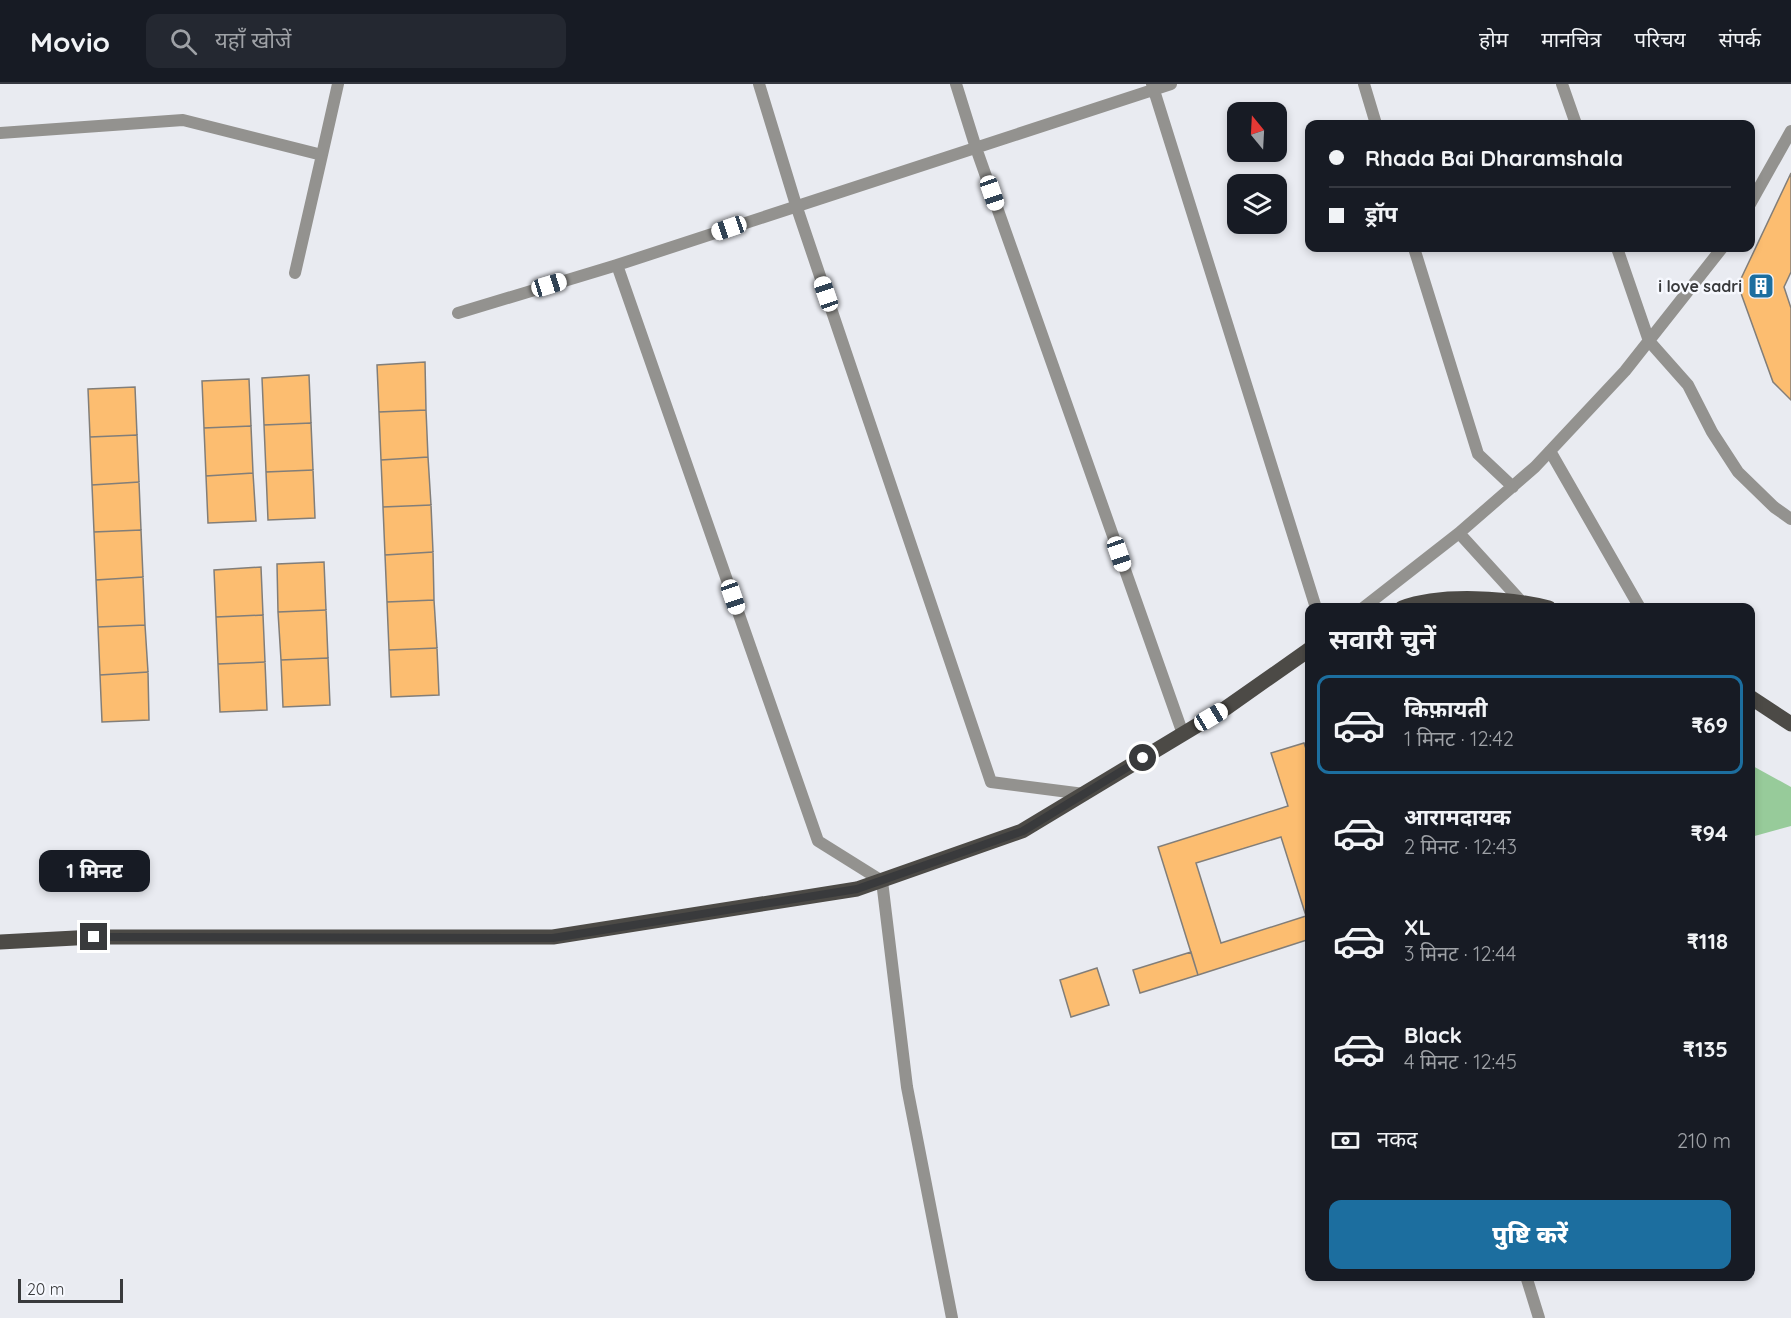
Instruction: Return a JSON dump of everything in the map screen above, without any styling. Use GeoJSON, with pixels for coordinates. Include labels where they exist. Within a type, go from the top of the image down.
{"type":"FeatureCollection","features":[{"type":"Feature","properties":{"kind":"main road"},"geometry":{"type":"LineString","coordinates":[[1414,603],[1520,600],[1531,603]]}},
{"type":"Feature","properties":{"kind":"main road"},"geometry":{"type":"LineString","coordinates":[[0,942],[94,937],[553,938],[857,889],[1023,831],[1244,696],[1305,653]]}},
{"type":"Feature","properties":{"kind":"main road"},"geometry":{"type":"LineString","coordinates":[[1755,700],[1791,724]]}},
{"type":"Feature","properties":{"kind":"street"},"geometry":{"type":"LineString","coordinates":[[295,273],[338,84]]}},
{"type":"Feature","properties":{"kind":"street"},"geometry":{"type":"LineString","coordinates":[[759,84],[796,205],[992,782],[1084,794]]}},
{"type":"Feature","properties":{"kind":"street"},"geometry":{"type":"LineString","coordinates":[[956,84],[976,148],[1183,734]]}},
{"type":"Feature","properties":{"kind":"street"},"geometry":{"type":"LineString","coordinates":[[458,313],[617,265],[976,148],[1153,87],[1172,84]]}},
{"type":"Feature","properties":{"kind":"street"},"geometry":{"type":"LineString","coordinates":[[1364,84],[1375,120]]}},
{"type":"Feature","properties":{"kind":"street"},"geometry":{"type":"LineString","coordinates":[[1562,84],[1575,120]]}},
{"type":"Feature","properties":{"kind":"street"},"geometry":{"type":"LineString","coordinates":[[1153,87],[1314,603]]}},
{"type":"Feature","properties":{"kind":"street"},"geometry":{"type":"LineString","coordinates":[[0,133],[183,120],[322,155]]}},
{"type":"Feature","properties":{"kind":"street"},"geometry":{"type":"LineString","coordinates":[[1755,195],[1791,131]]}},
{"type":"Feature","properties":{"kind":"street"},"geometry":{"type":"LineString","coordinates":[[1415,252],[1478,454],[1513,487]]}},
{"type":"Feature","properties":{"kind":"street"},"geometry":{"type":"LineString","coordinates":[[1618,252],[1649,341],[1688,385],[1712,432],[1738,472],[1774,507],[1791,519]]}},
{"type":"Feature","properties":{"kind":"street"},"geometry":{"type":"LineString","coordinates":[[1369,603],[1459,533],[1513,487],[1550,451],[1626,371],[1719,252]]}},
{"type":"Feature","properties":{"kind":"street"},"geometry":{"type":"LineString","coordinates":[[617,265],[818,841],[882,881],[907,1087],[952,1318]]}},
{"type":"Feature","properties":{"kind":"street"},"geometry":{"type":"LineString","coordinates":[[1550,451],[1637,603]]}},
{"type":"Feature","properties":{"kind":"street"},"geometry":{"type":"LineString","coordinates":[[1459,533],[1520,600]]}},
{"type":"Feature","properties":{"kind":"street"},"geometry":{"type":"LineString","coordinates":[[1528,1281],[1539,1318]]}},
{"type":"Feature","properties":{"kind":"green space"},"geometry":{"type":"Polygon","coordinates":[[[1755,767],[1791,787],[1791,826],[1755,836],[1755,767]]]}},
{"type":"Feature","properties":{"kind":"building","name":"i love sadri"},"geometry":{"type":"Polygon","coordinates":[[[1791,173],[1791,272],[1784,287],[1791,308],[1791,400],[1773,382],[1738,285],[1791,173]]]}},
{"type":"Feature","properties":{"kind":"building"},"geometry":{"type":"Polygon","coordinates":[[[425,362],[426,410],[379,412],[377,365],[425,362]]]}},
{"type":"Feature","properties":{"kind":"building"},"geometry":{"type":"Polygon","coordinates":[[[309,375],[311,423],[264,425],[262,378],[309,375]]]}},
{"type":"Feature","properties":{"kind":"building"},"geometry":{"type":"Polygon","coordinates":[[[249,379],[251,426],[204,428],[202,381],[249,379]]]}},
{"type":"Feature","properties":{"kind":"building"},"geometry":{"type":"Polygon","coordinates":[[[135,387],[137,435],[90,437],[88,389],[135,387]]]}},
{"type":"Feature","properties":{"kind":"building"},"geometry":{"type":"Polygon","coordinates":[[[426,410],[428,457],[381,460],[379,412],[426,410]]]}},
{"type":"Feature","properties":{"kind":"building"},"geometry":{"type":"Polygon","coordinates":[[[311,423],[313,470],[266,472],[264,425],[311,423]]]}},
{"type":"Feature","properties":{"kind":"building"},"geometry":{"type":"Polygon","coordinates":[[[251,426],[253,473],[206,476],[204,428],[251,426]]]}},
{"type":"Feature","properties":{"kind":"building"},"geometry":{"type":"Polygon","coordinates":[[[137,435],[139,482],[92,485],[90,437],[137,435]]]}},
{"type":"Feature","properties":{"kind":"building"},"geometry":{"type":"Polygon","coordinates":[[[428,457],[431,505],[383,507],[381,460],[428,457]]]}},
{"type":"Feature","properties":{"kind":"building"},"geometry":{"type":"Polygon","coordinates":[[[313,470],[315,518],[268,520],[266,472],[313,470]]]}},
{"type":"Feature","properties":{"kind":"building"},"geometry":{"type":"Polygon","coordinates":[[[253,473],[256,521],[208,523],[206,476],[253,473]]]}},
{"type":"Feature","properties":{"kind":"building"},"geometry":{"type":"Polygon","coordinates":[[[139,482],[141,530],[94,532],[92,485],[139,482]]]}},
{"type":"Feature","properties":{"kind":"building"},"geometry":{"type":"Polygon","coordinates":[[[431,505],[433,552],[385,555],[383,507],[431,505]]]}},
{"type":"Feature","properties":{"kind":"building"},"geometry":{"type":"Polygon","coordinates":[[[141,530],[143,577],[96,580],[94,532],[141,530]]]}},
{"type":"Feature","properties":{"kind":"building"},"geometry":{"type":"Polygon","coordinates":[[[433,552],[434,600],[387,602],[385,555],[433,552]]]}},
{"type":"Feature","properties":{"kind":"building"},"geometry":{"type":"Polygon","coordinates":[[[324,562],[326,610],[278,612],[277,564],[324,562]]]}},
{"type":"Feature","properties":{"kind":"building"},"geometry":{"type":"Polygon","coordinates":[[[261,567],[263,615],[216,617],[214,570],[261,567]]]}},
{"type":"Feature","properties":{"kind":"building"},"geometry":{"type":"Polygon","coordinates":[[[143,577],[145,625],[98,627],[96,580],[143,577]]]}},
{"type":"Feature","properties":{"kind":"building"},"geometry":{"type":"Polygon","coordinates":[[[434,600],[437,648],[389,650],[387,602],[434,600]]]}},
{"type":"Feature","properties":{"kind":"building"},"geometry":{"type":"Polygon","coordinates":[[[326,610],[328,658],[281,660],[278,612],[326,610]]]}},
{"type":"Feature","properties":{"kind":"building"},"geometry":{"type":"Polygon","coordinates":[[[263,615],[265,662],[218,664],[216,617],[263,615]]]}},
{"type":"Feature","properties":{"kind":"building"},"geometry":{"type":"Polygon","coordinates":[[[145,625],[148,672],[100,675],[98,627],[145,625]]]}},
{"type":"Feature","properties":{"kind":"building"},"geometry":{"type":"Polygon","coordinates":[[[437,648],[439,695],[391,697],[389,650],[437,648]]]}},
{"type":"Feature","properties":{"kind":"building"},"geometry":{"type":"Polygon","coordinates":[[[328,658],[330,705],[283,707],[281,660],[328,658]]]}},
{"type":"Feature","properties":{"kind":"building"},"geometry":{"type":"Polygon","coordinates":[[[265,662],[267,710],[220,712],[218,664],[265,662]]]}},
{"type":"Feature","properties":{"kind":"building"},"geometry":{"type":"Polygon","coordinates":[[[148,672],[149,720],[102,722],[100,675],[148,672]]]}},
{"type":"Feature","properties":{"kind":"building"},"geometry":{"type":"Polygon","coordinates":[[[1304,743],[1305,913],[1281,837],[1196,863],[1221,943],[1305,916],[1305,941],[1198,975],[1158,847],[1288,806],[1271,753],[1304,743]]]}},
{"type":"Feature","properties":{"kind":"building"},"geometry":{"type":"Polygon","coordinates":[[[1191,952],[1198,975],[1140,993],[1133,970],[1191,952]]]}},
{"type":"Feature","properties":{"kind":"building"},"geometry":{"type":"Polygon","coordinates":[[[1097,968],[1109,1005],[1071,1017],[1060,980],[1097,968]]]}},
{"type":"Feature","properties":{"kind":"place","name":"i love sadri"},"geometry":{"type":"Point","coordinates":[1761,286]}},
{"type":"Feature","properties":{"kind":"route"},"geometry":{"type":"LineString","coordinates":[[94,937],[553,938],[857,889],[1023,831],[1143,758]]}}]}
